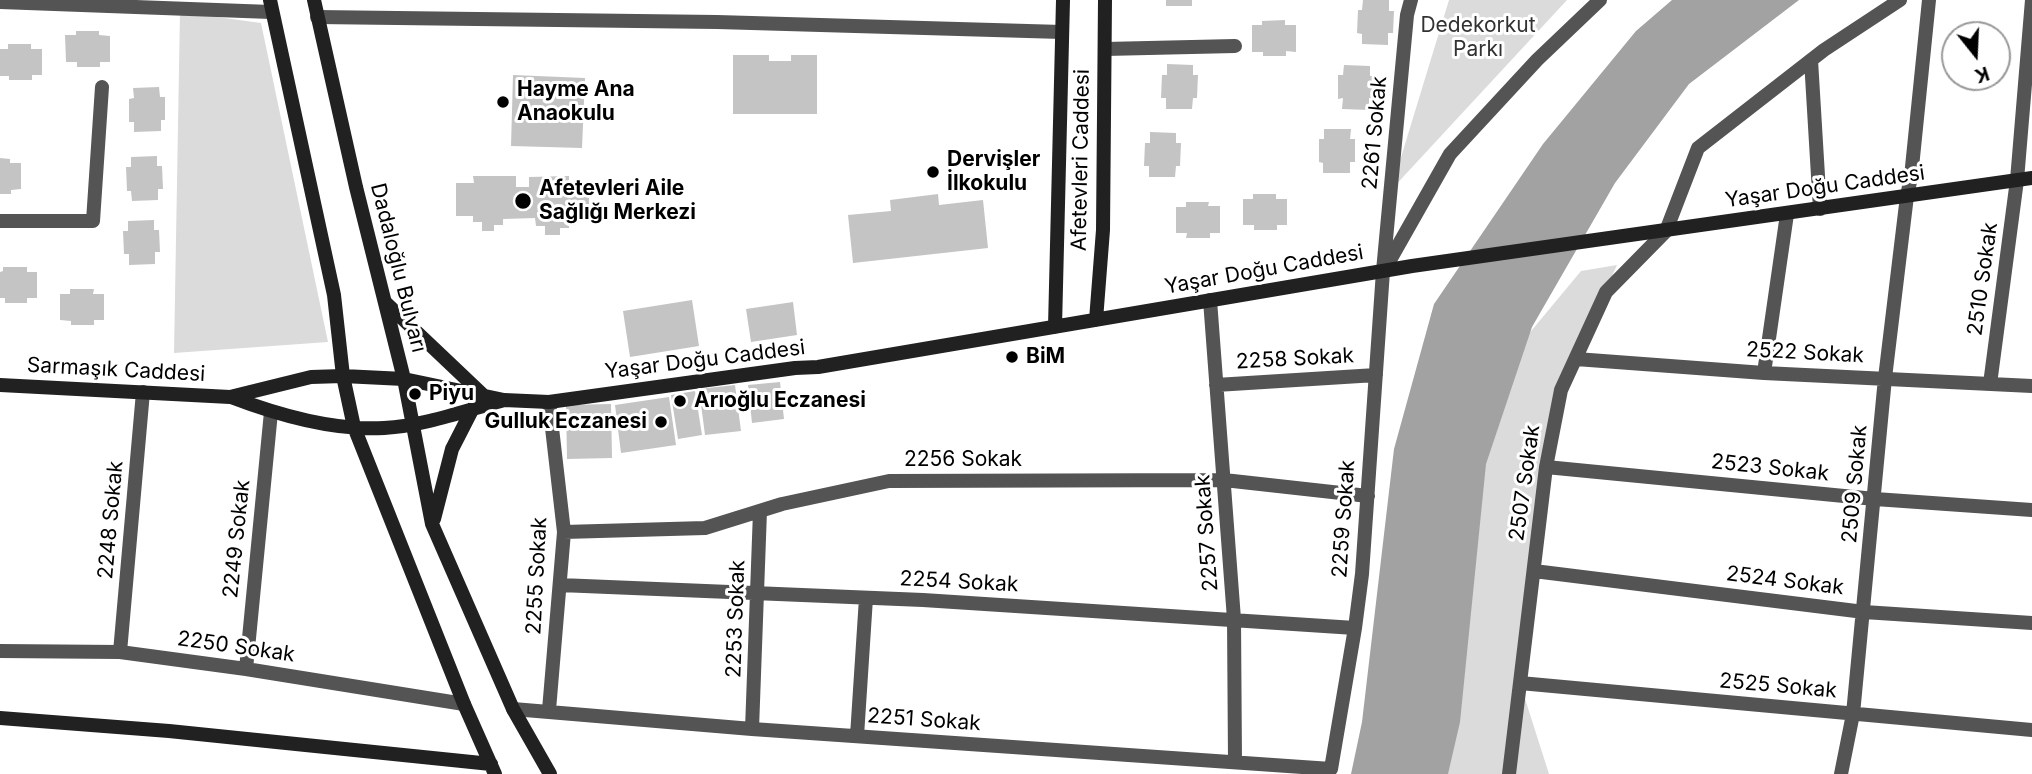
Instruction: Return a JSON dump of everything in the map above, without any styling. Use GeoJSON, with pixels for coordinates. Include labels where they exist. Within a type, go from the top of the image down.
{"type":"FeatureCollection","features":[{"type":"Feature","properties":{"kind":"main road","name":"Dadaloğlu Bulvarı"},"geometry":{"type":"LineString","coordinates":[[314,0],[414,423],[432,524],[513,709],[550,774]]}},
{"type":"Feature","properties":{"kind":"main road","name":"Afetevleri Caddesi"},"geometry":{"type":"LineString","coordinates":[[1055,327],[1063,0]]}},
{"type":"Feature","properties":{"kind":"main road","name":"Afetevleri Caddesi"},"geometry":{"type":"LineString","coordinates":[[1096,320],[1103,230],[1105,0]]}},
{"type":"Feature","properties":{"kind":"main road"},"geometry":{"type":"LineString","coordinates":[[271,6],[334,295],[343,376],[354,427],[464,704],[493,769]]}},
{"type":"Feature","properties":{"kind":"main road","name":"Yaşar Doğu Caddesi"},"geometry":{"type":"LineString","coordinates":[[504,400],[549,402],[818,367],[1383,271],[2025,179]]}},
{"type":"Feature","properties":{"kind":"main road"},"geometry":{"type":"LineString","coordinates":[[385,303],[484,396]]}},
{"type":"Feature","properties":{"kind":"main road"},"geometry":{"type":"LineString","coordinates":[[230,397],[311,377],[343,376],[404,379],[504,400]]}},
{"type":"Feature","properties":{"kind":"main road","name":"Sarmaşık Caddesi"},"geometry":{"type":"LineString","coordinates":[[0,385],[230,397]]}},
{"type":"Feature","properties":{"kind":"main road"},"geometry":{"type":"LineString","coordinates":[[230,397],[271,412],[354,427],[385,428],[504,400]]}},
{"type":"Feature","properties":{"kind":"main road"},"geometry":{"type":"LineString","coordinates":[[432,524],[452,449],[472,408]]}},
{"type":"Feature","properties":{"kind":"main road"},"geometry":{"type":"LineString","coordinates":[[0,718],[169,731],[493,769]]}},
{"type":"Feature","properties":{"kind":"street"},"geometry":{"type":"LineString","coordinates":[[1383,271],[1450,154],[1537,60],[1600,0]]}},
{"type":"Feature","properties":{"kind":"street"},"geometry":{"type":"LineString","coordinates":[[1666,231],[1698,148],[1811,60],[1900,0]]}},
{"type":"Feature","properties":{"kind":"street","name":"2509 Sokak"},"geometry":{"type":"LineString","coordinates":[[1841,774],[1853,714],[1885,378],[1911,177],[1929,0]]}},
{"type":"Feature","properties":{"kind":"street","name":"2510 Sokak"},"geometry":{"type":"LineString","coordinates":[[1990,384],[2025,179],[2032,0]]}},
{"type":"Feature","properties":{"kind":"street"},"geometry":{"type":"LineString","coordinates":[[0,2],[271,6]]}},
{"type":"Feature","properties":{"kind":"street","name":"2261 Sokak"},"geometry":{"type":"LineString","coordinates":[[1383,271],[1407,5]]}},
{"type":"Feature","properties":{"kind":"street"},"geometry":{"type":"LineString","coordinates":[[317,17],[717,22],[1062,32]]}},
{"type":"Feature","properties":{"kind":"street"},"geometry":{"type":"LineString","coordinates":[[1105,49],[1235,46]]}},
{"type":"Feature","properties":{"kind":"street"},"geometry":{"type":"LineString","coordinates":[[1811,60],[1820,209]]}},
{"type":"Feature","properties":{"kind":"street"},"geometry":{"type":"LineString","coordinates":[[0,221],[93,220],[102,87]]}},
{"type":"Feature","properties":{"kind":"street"},"geometry":{"type":"LineString","coordinates":[[1764,373],[1787,214]]}},
{"type":"Feature","properties":{"kind":"street","name":"2507 Sokak"},"geometry":{"type":"LineString","coordinates":[[1509,774],[1546,467],[1561,390],[1606,292],[1666,231]]}},
{"type":"Feature","properties":{"kind":"street","name":"2259 Sokak"},"geometry":{"type":"LineString","coordinates":[[1331,769],[1355,628],[1368,496],[1383,271]]}},
{"type":"Feature","properties":{"kind":"street","name":"2257 Sokak"},"geometry":{"type":"LineString","coordinates":[[1210,300],[1234,619],[1235,762]]}},
{"type":"Feature","properties":{"kind":"street","name":"2522 Sokak"},"geometry":{"type":"LineString","coordinates":[[1576,359],[1764,373],[2032,386]]}},
{"type":"Feature","properties":{"kind":"street","name":"2258 Sokak"},"geometry":{"type":"LineString","coordinates":[[1216,385],[1376,375]]}},
{"type":"Feature","properties":{"kind":"street","name":"2248 Sokak"},"geometry":{"type":"LineString","coordinates":[[120,652],[143,392]]}},
{"type":"Feature","properties":{"kind":"street","name":"2255 Sokak"},"geometry":{"type":"LineString","coordinates":[[549,402],[564,532],[549,710]]}},
{"type":"Feature","properties":{"kind":"street","name":"2249 Sokak"},"geometry":{"type":"LineString","coordinates":[[246,669],[271,412]]}},
{"type":"Feature","properties":{"kind":"street","name":"2523 Sokak"},"geometry":{"type":"LineString","coordinates":[[1546,467],[1875,499],[2032,510]]}},
{"type":"Feature","properties":{"kind":"street","name":"2256 Sokak"},"geometry":{"type":"LineString","coordinates":[[564,532],[705,528],[760,511],[889,481],[1224,480],[1368,496]]}},
{"type":"Feature","properties":{"kind":"street","name":"2253 Sokak"},"geometry":{"type":"LineString","coordinates":[[752,729],[760,511]]}},
{"type":"Feature","properties":{"kind":"street","name":"2524 Sokak"},"geometry":{"type":"LineString","coordinates":[[1534,571],[1864,612],[2032,624]]}},
{"type":"Feature","properties":{"kind":"street","name":"2254 Sokak"},"geometry":{"type":"LineString","coordinates":[[560,585],[866,598],[1355,628]]}},
{"type":"Feature","properties":{"kind":"street"},"geometry":{"type":"LineString","coordinates":[[857,736],[866,598]]}},
{"type":"Feature","properties":{"kind":"street","name":"2250 Sokak"},"geometry":{"type":"LineString","coordinates":[[0,651],[120,652],[464,704]]}},
{"type":"Feature","properties":{"kind":"street","name":"2525 Sokak"},"geometry":{"type":"LineString","coordinates":[[1520,683],[2032,730]]}},
{"type":"Feature","properties":{"kind":"street","name":"2251 Sokak"},"geometry":{"type":"LineString","coordinates":[[513,709],[752,729],[1331,769]]}},
{"type":"Feature","properties":{"kind":"green space","name":"Dedekorkut Parkı"},"geometry":{"type":"Polygon","coordinates":[[[1449,0],[1567,0],[1391,190],[1449,0]]]}},
{"type":"Feature","properties":{"kind":"green space"},"geometry":{"type":"Polygon","coordinates":[[[180,12],[261,23],[328,342],[174,353],[180,12]]]}},
{"type":"Feature","properties":{"kind":"green space"},"geometry":{"type":"Polygon","coordinates":[[[1617,265],[1566,378],[1520,683],[1549,774],[1430,774],[1460,526],[1507,360],[1581,271],[1617,265]]]}},
{"type":"Feature","properties":{"kind":"shaded area"},"geometry":{"type":"Polygon","coordinates":[[[1672,0],[1799,0],[1689,84],[1615,183],[1532,327],[1486,464],[1460,722],[1448,774],[1351,774],[1362,722],[1394,449],[1434,304],[1543,144],[1636,31],[1672,0]]]}},
{"type":"Feature","properties":{"kind":"building"},"geometry":{"type":"Polygon","coordinates":[[[1166,0],[1192,0],[1192,6],[1166,6],[1166,0]]]}},
{"type":"Feature","properties":{"kind":"building"},"geometry":{"type":"Polygon","coordinates":[[[1363,0],[1389,0],[1389,11],[1394,11],[1393,33],[1388,33],[1388,45],[1362,44],[1362,34],[1357,33],[1358,10],[1362,10],[1363,0]]]}},
{"type":"Feature","properties":{"kind":"building"},"geometry":{"type":"Polygon","coordinates":[[[1285,20],[1285,25],[1296,25],[1296,52],[1286,51],[1286,56],[1263,56],[1263,52],[1252,52],[1252,25],[1262,25],[1262,21],[1285,20]]]}},
{"type":"Feature","properties":{"kind":"building"},"geometry":{"type":"Polygon","coordinates":[[[76,31],[99,31],[99,35],[110,36],[110,62],[100,62],[100,67],[77,67],[77,62],[66,62],[65,35],[76,35],[76,31]]]}},
{"type":"Feature","properties":{"kind":"building"},"geometry":{"type":"Polygon","coordinates":[[[8,44],[31,44],[31,49],[42,49],[42,75],[32,75],[32,80],[9,80],[9,76],[0,76],[0,49],[8,49],[8,44]]]}},
{"type":"Feature","properties":{"kind":"building"},"geometry":{"type":"Polygon","coordinates":[[[733,55],[769,55],[769,61],[791,61],[791,55],[817,55],[817,114],[733,114],[733,55]]]}},
{"type":"Feature","properties":{"kind":"building"},"geometry":{"type":"Polygon","coordinates":[[[1167,64],[1193,65],[1193,75],[1198,75],[1197,98],[1193,98],[1192,109],[1166,109],[1166,98],[1161,98],[1162,75],[1167,75],[1167,64]]]}},
{"type":"Feature","properties":{"kind":"building"},"geometry":{"type":"Polygon","coordinates":[[[1344,65],[1370,66],[1370,76],[1374,76],[1374,99],[1369,98],[1369,110],[1342,109],[1343,98],[1338,99],[1338,75],[1343,75],[1344,65]]]}},
{"type":"Feature","properties":{"kind":"building"},"geometry":{"type":"Polygon","coordinates":[[[513,75],[585,78],[582,148],[511,146],[513,75]]]}},
{"type":"Feature","properties":{"kind":"building"},"geometry":{"type":"Polygon","coordinates":[[[159,87],[160,97],[165,97],[165,120],[161,120],[161,131],[134,132],[134,122],[129,122],[129,99],[134,98],[133,88],[159,87]]]}},
{"type":"Feature","properties":{"kind":"building"},"geometry":{"type":"Polygon","coordinates":[[[1324,129],[1351,129],[1350,139],[1355,139],[1355,162],[1350,162],[1350,173],[1323,173],[1323,163],[1319,162],[1319,139],[1324,139],[1324,129]]]}},
{"type":"Feature","properties":{"kind":"building"},"geometry":{"type":"Polygon","coordinates":[[[1150,132],[1176,133],[1176,143],[1181,143],[1180,166],[1176,166],[1175,177],[1149,177],[1149,166],[1144,166],[1145,143],[1150,143],[1150,132]]]}},
{"type":"Feature","properties":{"kind":"building"},"geometry":{"type":"Polygon","coordinates":[[[157,156],[157,166],[162,166],[163,189],[158,189],[158,200],[132,201],[131,191],[127,191],[126,167],[131,167],[131,157],[157,156]]]}},
{"type":"Feature","properties":{"kind":"building"},"geometry":{"type":"Polygon","coordinates":[[[0,158],[10,159],[10,163],[21,163],[21,189],[11,190],[11,194],[0,194],[0,158]]]}},
{"type":"Feature","properties":{"kind":"building","name":"Afetevleri Aile Sağlığı Merkezi"},"geometry":{"type":"Polygon","coordinates":[[[473,176],[516,176],[516,187],[529,187],[529,177],[569,176],[569,184],[589,184],[589,221],[569,221],[569,228],[560,228],[560,235],[545,235],[545,226],[536,226],[535,218],[503,219],[503,225],[494,225],[494,231],[482,231],[482,222],[473,222],[473,216],[456,216],[456,183],[474,183],[473,176]]]}},
{"type":"Feature","properties":{"kind":"building"},"geometry":{"type":"Polygon","coordinates":[[[938,194],[939,205],[983,200],[988,248],[853,263],[848,215],[891,211],[890,200],[938,194]]]}},
{"type":"Feature","properties":{"kind":"building"},"geometry":{"type":"Polygon","coordinates":[[[1253,194],[1276,194],[1276,199],[1287,199],[1287,225],[1277,225],[1277,230],[1254,230],[1254,225],[1243,225],[1243,199],[1253,199],[1253,194]]]}},
{"type":"Feature","properties":{"kind":"building"},"geometry":{"type":"Polygon","coordinates":[[[1186,202],[1209,202],[1208,206],[1220,206],[1220,233],[1210,233],[1210,238],[1186,238],[1187,233],[1176,233],[1176,207],[1186,207],[1186,202]]]}},
{"type":"Feature","properties":{"kind":"building"},"geometry":{"type":"Polygon","coordinates":[[[154,220],[154,230],[159,230],[160,252],[155,252],[155,264],[129,265],[129,254],[124,254],[123,231],[128,231],[128,221],[154,220]]]}},
{"type":"Feature","properties":{"kind":"building"},"geometry":{"type":"Polygon","coordinates":[[[3,267],[27,267],[27,272],[37,272],[37,298],[27,298],[27,303],[5,303],[5,298],[0,298],[0,272],[3,267]]]}},
{"type":"Feature","properties":{"kind":"building"},"geometry":{"type":"Polygon","coordinates":[[[70,289],[94,289],[93,294],[104,294],[104,320],[94,320],[94,325],[71,325],[71,321],[60,320],[60,294],[70,294],[70,289]]]}},
{"type":"Feature","properties":{"kind":"building"},"geometry":{"type":"Polygon","coordinates":[[[692,300],[699,346],[630,357],[623,311],[692,300]]]}},
{"type":"Feature","properties":{"kind":"building"},"geometry":{"type":"Polygon","coordinates":[[[793,302],[797,335],[751,342],[746,309],[793,302]]]}},
{"type":"Feature","properties":{"kind":"building"},"geometry":{"type":"Polygon","coordinates":[[[780,382],[784,419],[752,423],[748,385],[780,382]]]}},
{"type":"Feature","properties":{"kind":"building"},"geometry":{"type":"Polygon","coordinates":[[[735,385],[741,431],[705,435],[699,389],[735,385]]]}},
{"type":"Feature","properties":{"kind":"building"},"geometry":{"type":"Polygon","coordinates":[[[695,391],[702,435],[678,439],[671,395],[695,391]]]}},
{"type":"Feature","properties":{"kind":"building"},"geometry":{"type":"Polygon","coordinates":[[[669,397],[676,445],[621,453],[615,405],[669,397]]]}},
{"type":"Feature","properties":{"kind":"building"},"geometry":{"type":"Polygon","coordinates":[[[611,404],[612,458],[567,459],[566,405],[611,404]]]}},
{"type":"Feature","properties":{"kind":"place","name":"Hayme Ana Anaokulu"},"geometry":{"type":"Point","coordinates":[503,102]}},
{"type":"Feature","properties":{"kind":"place","name":"Dervişler İlkokulu"},"geometry":{"type":"Point","coordinates":[933,172]}},
{"type":"Feature","properties":{"kind":"place","name":"Afetevleri Aile Sağlığı Merkezi"},"geometry":{"type":"Point","coordinates":[523,201]}},
{"type":"Feature","properties":{"kind":"place","name":"BiM"},"geometry":{"type":"Point","coordinates":[1012,357]}},
{"type":"Feature","properties":{"kind":"place","name":"Piyu"},"geometry":{"type":"Point","coordinates":[415,394]}},
{"type":"Feature","properties":{"kind":"place","name":"Arıoğlu Eczanesi"},"geometry":{"type":"Point","coordinates":[680,401]}},
{"type":"Feature","properties":{"kind":"place","name":"Gulluk Eczanesi"},"geometry":{"type":"Point","coordinates":[661,422]}}]}
